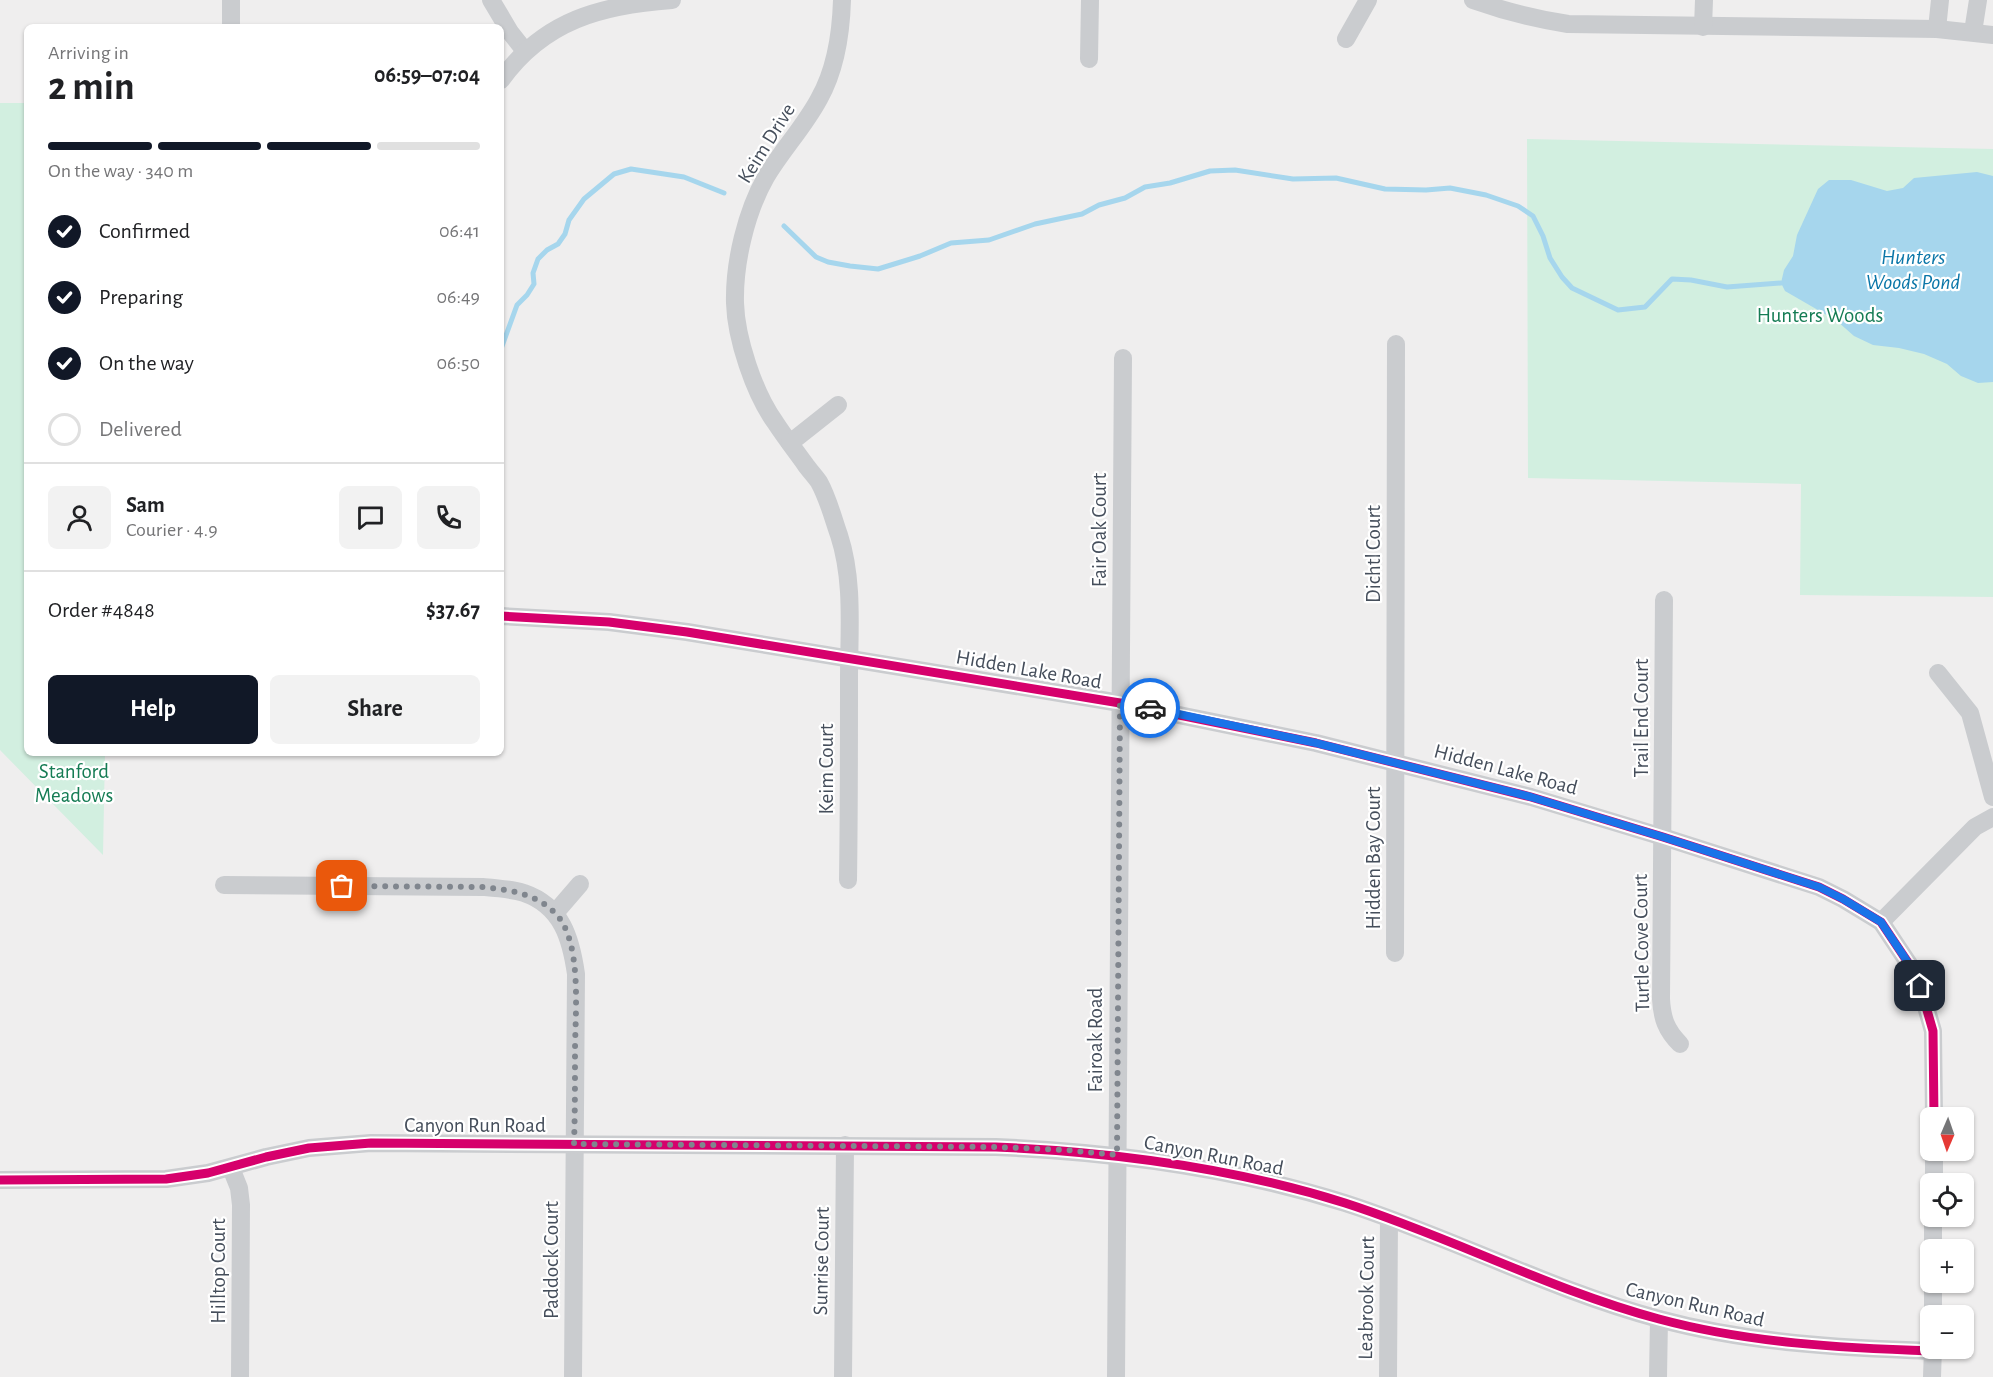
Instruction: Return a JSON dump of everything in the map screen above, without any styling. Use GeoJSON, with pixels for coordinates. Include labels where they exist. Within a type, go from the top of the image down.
{"type":"FeatureCollection","features":[{"type":"Feature","properties":{"kind":"street"},"geometry":{"type":"LineString","coordinates":[[231,0],[231,24]]}},
{"type":"Feature","properties":{"kind":"street"},"geometry":{"type":"LineString","coordinates":[[491,0],[510,33],[525,51]]}},
{"type":"Feature","properties":{"kind":"street"},"geometry":{"type":"LineString","coordinates":[[504,76],[525,51],[557,28],[599,10],[640,2],[672,0]]}},
{"type":"Feature","properties":{"kind":"street","name":"Keim Drive"},"geometry":{"type":"LineString","coordinates":[[842,0],[841,24],[828,80],[819,99],[766,178],[753,207],[740,251],[735,284],[736,316],[743,354],[773,419],[819,482],[844,552],[849,585],[849,657]]}},
{"type":"Feature","properties":{"kind":"street"},"geometry":{"type":"LineString","coordinates":[[1089,59],[1090,0]]}},
{"type":"Feature","properties":{"kind":"street"},"geometry":{"type":"LineString","coordinates":[[1346,39],[1368,0]]}},
{"type":"Feature","properties":{"kind":"street"},"geometry":{"type":"LineString","coordinates":[[1473,0],[1506,12],[1568,24],[1936,28],[1993,35]]}},
{"type":"Feature","properties":{"kind":"street"},"geometry":{"type":"LineString","coordinates":[[1703,27],[1704,0]]}},
{"type":"Feature","properties":{"kind":"street"},"geometry":{"type":"LineString","coordinates":[[1936,28],[1940,0]]}},
{"type":"Feature","properties":{"kind":"street"},"geometry":{"type":"LineString","coordinates":[[1973,32],[1978,0]]}},
{"type":"Feature","properties":{"kind":"street","name":"Dichtl Court"},"geometry":{"type":"LineString","coordinates":[[1395,763],[1396,344]]}},
{"type":"Feature","properties":{"kind":"street","name":"Fair Oak Court"},"geometry":{"type":"LineString","coordinates":[[1120,703],[1123,358]]}},
{"type":"Feature","properties":{"kind":"street"},"geometry":{"type":"LineString","coordinates":[[790,443],[838,405]]}},
{"type":"Feature","properties":{"kind":"street","name":"Trail End Court"},"geometry":{"type":"LineString","coordinates":[[1663,837],[1664,600]]}},
{"type":"Feature","properties":{"kind":"street","name":"Hidden Lake Road"},"geometry":{"type":"LineString","coordinates":[[504,616],[609,622],[849,657],[1120,703],[1316,743],[1531,797],[1663,837],[1819,887],[1881,922]]}},
{"type":"Feature","properties":{"kind":"street","name":"Keim Court"},"geometry":{"type":"LineString","coordinates":[[849,657],[849,880]]}},
{"type":"Feature","properties":{"kind":"street"},"geometry":{"type":"LineString","coordinates":[[1938,673],[1970,713],[1993,797]]}},
{"type":"Feature","properties":{"kind":"street","name":"Fairoak Road"},"geometry":{"type":"LineString","coordinates":[[1116,1377],[1120,703]]}},
{"type":"Feature","properties":{"kind":"street","name":"Hidden Bay Court"},"geometry":{"type":"LineString","coordinates":[[1395,763],[1395,953]]}},
{"type":"Feature","properties":{"kind":"street"},"geometry":{"type":"LineString","coordinates":[[1934,1107],[1933,1031],[1920,986],[1909,964],[1881,922],[1968,833],[1993,816]]}},
{"type":"Feature","properties":{"kind":"street","name":"Turtle Cove Court"},"geometry":{"type":"LineString","coordinates":[[1663,837],[1662,1012],[1665,1025],[1680,1044]]}},
{"type":"Feature","properties":{"kind":"street"},"geometry":{"type":"LineString","coordinates":[[224,885],[483,887],[523,893],[555,913],[580,884]]}},
{"type":"Feature","properties":{"kind":"street","name":"Paddock Court"},"geometry":{"type":"LineString","coordinates":[[555,913],[570,942],[576,974],[573,1377]]}},
{"type":"Feature","properties":{"kind":"street","name":"Canyon Run Road"},"geometry":{"type":"LineString","coordinates":[[0,1180],[166,1179],[231,1168],[266,1157],[330,1145],[371,1143],[845,1145],[1066,1150],[1182,1164],[1265,1182],[1345,1203],[1561,1287],[1659,1319],[1725,1333],[1798,1344],[1839,1348],[1920,1350]]}},
{"type":"Feature","properties":{"kind":"street","name":"Sunrise Court"},"geometry":{"type":"LineString","coordinates":[[843,1377],[845,1145]]}},
{"type":"Feature","properties":{"kind":"street","name":"Hilltop Court"},"geometry":{"type":"LineString","coordinates":[[231,1168],[239,1188],[241,1205],[240,1377]]}},
{"type":"Feature","properties":{"kind":"street","name":"Leabrook Court"},"geometry":{"type":"LineString","coordinates":[[1388,1377],[1389,1219]]}},
{"type":"Feature","properties":{"kind":"street"},"geometry":{"type":"LineString","coordinates":[[1658,1377],[1659,1319]]}},
{"type":"Feature","properties":{"kind":"street"},"geometry":{"type":"LineString","coordinates":[[1932,1377],[1933,1359]]}},
{"type":"Feature","properties":{"kind":"green space","name":"Stanford Meadows"},"geometry":{"type":"Polygon","coordinates":[[[0,103],[24,103],[24,756],[105,756],[103,855],[0,750],[0,103]]]}},
{"type":"Feature","properties":{"kind":"green space","name":"Hunters Woods"},"geometry":{"type":"Polygon","coordinates":[[[1527,139],[1993,149],[1993,597],[1800,595],[1801,484],[1528,478],[1527,139]]]}},
{"type":"Feature","properties":{"kind":"water","name":"Hunters Woods Pond"},"geometry":{"type":"Polygon","coordinates":[[[1977,172],[1993,176],[1993,382],[1978,383],[1961,376],[1947,364],[1924,354],[1873,345],[1854,336],[1837,321],[1785,291],[1781,283],[1784,270],[1793,256],[1797,235],[1818,189],[1829,180],[1851,180],[1887,191],[1903,188],[1914,178],[1977,172]]]}},
{"type":"Feature","properties":{"kind":"waterway"},"geometry":{"type":"LineString","coordinates":[[504,341],[517,305],[534,284],[533,273],[538,259],[558,244],[565,234],[569,220],[584,199],[614,174],[631,169],[684,177],[724,193]]}},
{"type":"Feature","properties":{"kind":"waterway"},"geometry":{"type":"LineString","coordinates":[[784,226],[816,257],[828,262],[878,269],[920,256],[951,243],[989,240],[1035,224],[1082,214],[1099,205],[1125,198],[1145,187],[1170,183],[1210,171],[1235,170],[1293,179],[1336,178],[1385,189],[1450,188],[1486,195],[1518,206],[1533,216],[1550,258],[1572,288],[1618,310],[1645,307],[1672,279],[1727,287],[1781,283]]}},
{"type":"Feature","properties":{"kind":"cycle path"},"geometry":{"type":"LineString","coordinates":[[504,616],[609,622],[687,632],[1120,703],[1316,743],[1531,797],[1819,887],[1881,922],[1909,964],[1920,986],[1933,1031],[1934,1107]]}},
{"type":"Feature","properties":{"kind":"cycle path"},"geometry":{"type":"LineString","coordinates":[[0,1180],[166,1179],[208,1173],[309,1148],[371,1143],[1040,1149],[1172,1163],[1302,1190],[1424,1231],[1579,1293],[1659,1319],[1693,1327],[1726,1334],[1795,1343],[1920,1350]]}},
{"type":"Feature","properties":{"kind":"way so far"},"geometry":{"type":"LineString","coordinates":[[342,886],[497,888],[523,893],[555,913],[570,942],[576,974],[574,1144],[996,1147],[1117,1155],[1120,703],[1150,708]]}},
{"type":"Feature","properties":{"kind":"route"},"geometry":{"type":"LineString","coordinates":[[1150,708],[1316,743],[1531,797],[1819,887],[1881,922],[1909,964],[1920,986]]}}]}
